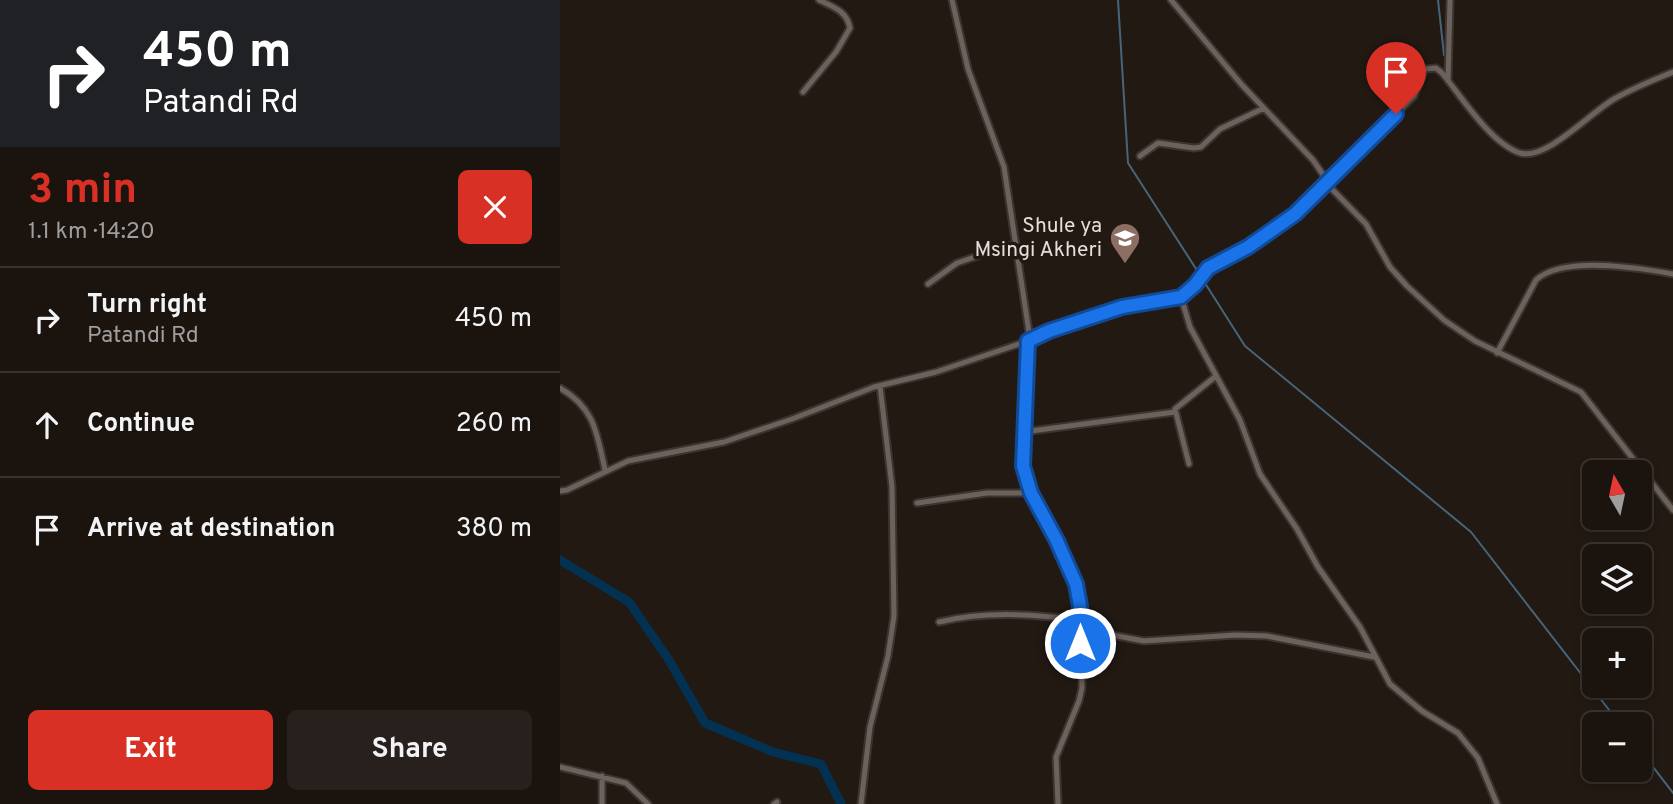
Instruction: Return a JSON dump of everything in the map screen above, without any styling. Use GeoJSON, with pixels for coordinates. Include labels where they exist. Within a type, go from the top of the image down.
{"type":"FeatureCollection","features":[{"type":"Feature","properties":{"kind":"street"},"geometry":{"type":"LineString","coordinates":[[803,92],[836,52],[850,28],[844,14],[819,0]]}},
{"type":"Feature","properties":{"kind":"street"},"geometry":{"type":"LineString","coordinates":[[952,0],[968,69],[1002,160],[1016,243],[1029,340],[1023,462],[1031,493],[1071,570],[1079,598],[1081,696],[1056,757],[1058,804]]}},
{"type":"Feature","properties":{"kind":"street"},"geometry":{"type":"LineString","coordinates":[[1171,0],[1366,224],[1390,267],[1406,286],[1460,332],[1581,393],[1673,510]]}},
{"type":"Feature","properties":{"kind":"street"},"geometry":{"type":"LineString","coordinates":[[1448,81],[1450,0]]}},
{"type":"Feature","properties":{"kind":"street"},"geometry":{"type":"LineString","coordinates":[[560,491],[644,456],[724,442],[880,386],[936,372],[1122,307],[1181,297],[1198,282],[1206,270],[1268,234],[1301,209],[1414,96],[1425,69],[1436,68],[1497,137],[1518,152],[1533,154],[1562,137],[1613,100],[1673,72]]}},
{"type":"Feature","properties":{"kind":"street"},"geometry":{"type":"LineString","coordinates":[[1140,156],[1158,143],[1201,147],[1220,129],[1264,108]]}},
{"type":"Feature","properties":{"kind":"street"},"geometry":{"type":"LineString","coordinates":[[928,284],[957,263],[1016,243]]}},
{"type":"Feature","properties":{"kind":"street"},"geometry":{"type":"LineString","coordinates":[[1497,353],[1536,280],[1549,272],[1606,265],[1673,274]]}},
{"type":"Feature","properties":{"kind":"street"},"geometry":{"type":"LineString","coordinates":[[1181,297],[1190,327],[1240,420],[1265,484],[1297,529],[1318,567],[1360,626],[1390,684],[1399,694],[1458,733],[1478,758],[1497,804]]}},
{"type":"Feature","properties":{"kind":"street"},"geometry":{"type":"LineString","coordinates":[[1189,464],[1176,407],[1216,376]]}},
{"type":"Feature","properties":{"kind":"street"},"geometry":{"type":"LineString","coordinates":[[861,804],[870,727],[888,656],[894,616],[892,488],[880,386]]}},
{"type":"Feature","properties":{"kind":"street"},"geometry":{"type":"LineString","coordinates":[[560,388],[588,411],[605,470]]}},
{"type":"Feature","properties":{"kind":"street"},"geometry":{"type":"LineString","coordinates":[[1023,432],[1175,411]]}},
{"type":"Feature","properties":{"kind":"street"},"geometry":{"type":"LineString","coordinates":[[917,503],[987,493],[1031,493]]}},
{"type":"Feature","properties":{"kind":"street"},"geometry":{"type":"LineString","coordinates":[[939,622],[966,615],[989,614],[1080,620]]}},
{"type":"Feature","properties":{"kind":"street"},"geometry":{"type":"LineString","coordinates":[[1080,629],[1138,641],[1236,635],[1267,636],[1374,657]]}},
{"type":"Feature","properties":{"kind":"street"},"geometry":{"type":"LineString","coordinates":[[560,767],[630,785],[648,804]]}},
{"type":"Feature","properties":{"kind":"street"},"geometry":{"type":"LineString","coordinates":[[602,776],[602,804]]}},
{"type":"Feature","properties":{"kind":"waterway"},"geometry":{"type":"LineString","coordinates":[[1118,0],[1128,163],[1200,275]]}},
{"type":"Feature","properties":{"kind":"waterway"},"geometry":{"type":"LineString","coordinates":[[1438,0],[1444,55]]}},
{"type":"Feature","properties":{"kind":"waterway"},"geometry":{"type":"LineString","coordinates":[[1203,280],[1245,346],[1471,532],[1611,712]]}},
{"type":"Feature","properties":{"kind":"waterway"},"geometry":{"type":"LineString","coordinates":[[560,560],[629,602],[669,660],[705,723],[773,752],[821,764],[841,804]]}},
{"type":"Feature","properties":{"kind":"waterway"},"geometry":{"type":"LineString","coordinates":[[1652,766],[1673,793]]}},
{"type":"Feature","properties":{"kind":"place","name":"Shule ya Msingi Akheri"},"geometry":{"type":"Point","coordinates":[1125,265]}},
{"type":"Feature","properties":{"kind":"route"},"geometry":{"type":"LineString","coordinates":[[1080,643],[1080,606],[1076,584],[1031,493],[1023,466],[1028,341],[1035,336],[1122,307],[1181,297],[1208,268],[1248,247],[1295,214],[1396,114]]}}]}
